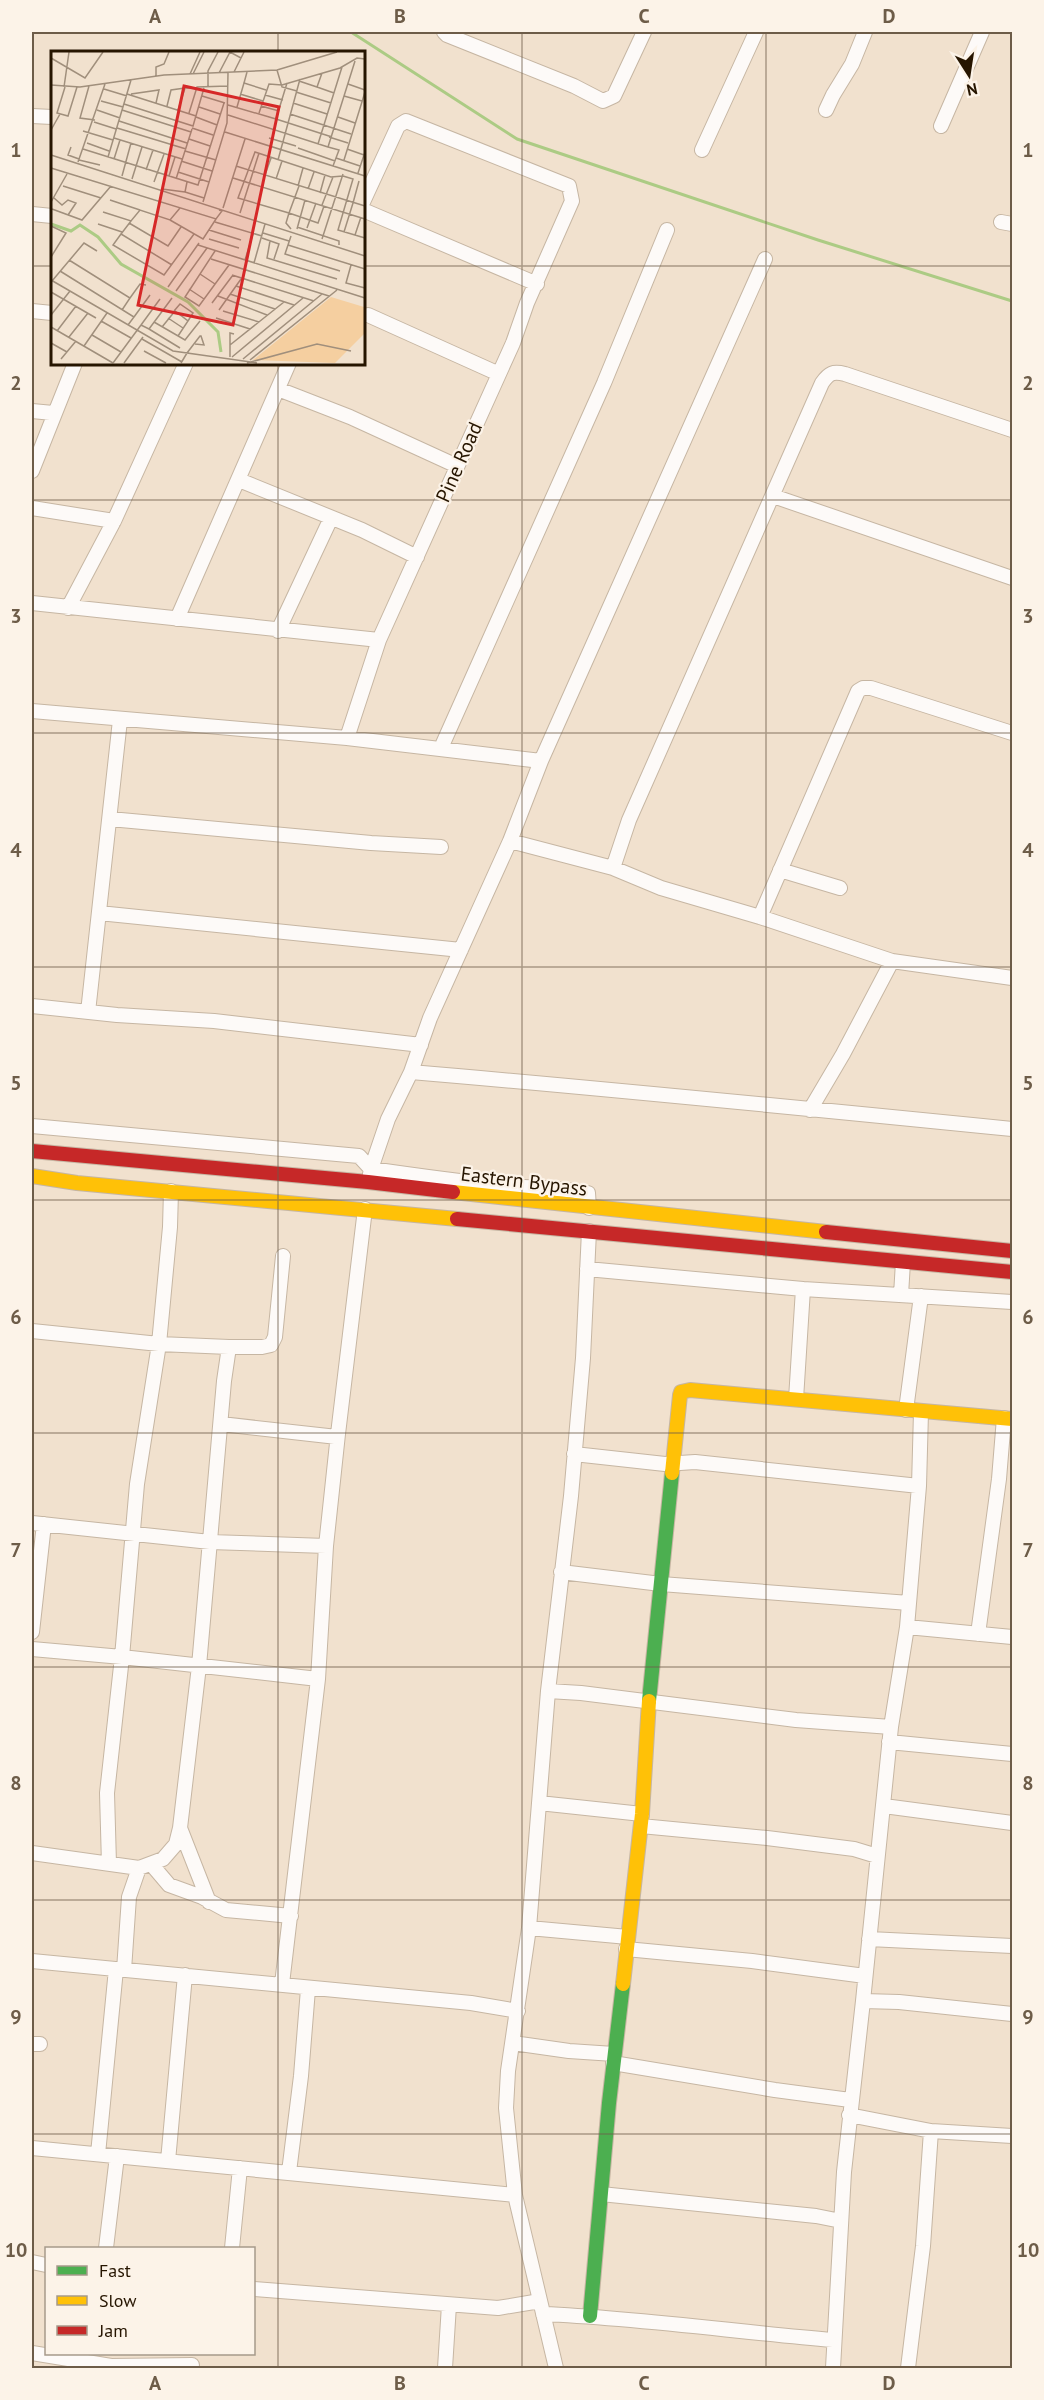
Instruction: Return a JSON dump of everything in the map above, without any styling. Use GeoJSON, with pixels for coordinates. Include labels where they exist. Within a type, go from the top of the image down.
{"type":"FeatureCollection","features":[{"type":"Feature","properties":{"kind":"main road","name":"Eastern Bypass"},"geometry":{"type":"LineString","coordinates":[[32,1151],[201,1167],[369,1175],[444,1191],[1012,1251]]}},
{"type":"Feature","properties":{"kind":"main road"},"geometry":{"type":"LineString","coordinates":[[32,1176],[77,1183],[1012,1272]]}},
{"type":"Feature","properties":{"kind":"main road"},"geometry":{"type":"LineString","coordinates":[[440,1217],[444,1191]]}},
{"type":"Feature","properties":{"kind":"main road"},"geometry":{"type":"LineString","coordinates":[[590,2316],[614,2059],[641,1820],[649,1701],[674,1462],[678,1401],[681,1392],[690,1390],[1008,1419]]}},
{"type":"Feature","properties":{"kind":"street"},"geometry":{"type":"LineString","coordinates":[[444,32],[574,86],[603,101],[614,96],[644,32]]}},
{"type":"Feature","properties":{"kind":"street"},"geometry":{"type":"LineString","coordinates":[[702,150],[756,32]]}},
{"type":"Feature","properties":{"kind":"street"},"geometry":{"type":"LineString","coordinates":[[826,110],[832,95],[852,64],[865,32]]}},
{"type":"Feature","properties":{"kind":"street"},"geometry":{"type":"LineString","coordinates":[[941,126],[982,32]]}},
{"type":"Feature","properties":{"kind":"street"},"geometry":{"type":"LineString","coordinates":[[32,116],[51,117]]}},
{"type":"Feature","properties":{"kind":"street","name":"Pine Road"},"geometry":{"type":"LineString","coordinates":[[347,738],[378,640],[499,374],[572,201],[569,186],[406,121],[398,126],[364,200]]}},
{"type":"Feature","properties":{"kind":"street"},"geometry":{"type":"LineString","coordinates":[[364,210],[537,284]]}},
{"type":"Feature","properties":{"kind":"street"},"geometry":{"type":"LineString","coordinates":[[32,214],[51,216]]}},
{"type":"Feature","properties":{"kind":"street"},"geometry":{"type":"LineString","coordinates":[[441,748],[604,383],[667,230]]}},
{"type":"Feature","properties":{"kind":"street"},"geometry":{"type":"LineString","coordinates":[[369,1175],[388,1119],[411,1072],[430,1018],[510,841],[541,761],[765,259]]}},
{"type":"Feature","properties":{"kind":"street"},"geometry":{"type":"LineString","coordinates":[[32,311],[51,313]]}},
{"type":"Feature","properties":{"kind":"street"},"geometry":{"type":"LineString","coordinates":[[368,315],[499,374]]}},
{"type":"Feature","properties":{"kind":"street"},"geometry":{"type":"LineString","coordinates":[[32,471],[53,413],[75,364]]}},
{"type":"Feature","properties":{"kind":"street"},"geometry":{"type":"LineString","coordinates":[[68,608],[114,521],[186,364]]}},
{"type":"Feature","properties":{"kind":"street"},"geometry":{"type":"LineString","coordinates":[[177,619],[289,364]]}},
{"type":"Feature","properties":{"kind":"street"},"geometry":{"type":"LineString","coordinates":[[613,868],[629,820],[822,383],[829,374],[834,372],[1012,430]]}},
{"type":"Feature","properties":{"kind":"street"},"geometry":{"type":"LineString","coordinates":[[278,389],[350,417],[457,466]]}},
{"type":"Feature","properties":{"kind":"street"},"geometry":{"type":"LineString","coordinates":[[32,411],[53,413]]}},
{"type":"Feature","properties":{"kind":"street"},"geometry":{"type":"LineString","coordinates":[[239,480],[362,530],[417,557]]}},
{"type":"Feature","properties":{"kind":"street"},"geometry":{"type":"LineString","coordinates":[[773,496],[1012,578]]}},
{"type":"Feature","properties":{"kind":"street"},"geometry":{"type":"LineString","coordinates":[[32,508],[114,521]]}},
{"type":"Feature","properties":{"kind":"street"},"geometry":{"type":"LineString","coordinates":[[278,631],[332,518]]}},
{"type":"Feature","properties":{"kind":"street"},"geometry":{"type":"LineString","coordinates":[[32,603],[378,640]]}},
{"type":"Feature","properties":{"kind":"street"},"geometry":{"type":"LineString","coordinates":[[760,917],[858,691],[871,688],[1012,733]]}},
{"type":"Feature","properties":{"kind":"street"},"geometry":{"type":"LineString","coordinates":[[32,711],[347,738],[541,761]]}},
{"type":"Feature","properties":{"kind":"street"},"geometry":{"type":"LineString","coordinates":[[88,1012],[120,720]]}},
{"type":"Feature","properties":{"kind":"street"},"geometry":{"type":"LineString","coordinates":[[110,819],[379,844],[441,847]]}},
{"type":"Feature","properties":{"kind":"street"},"geometry":{"type":"LineString","coordinates":[[510,841],[613,868],[661,888],[760,917],[892,961],[1012,978]]}},
{"type":"Feature","properties":{"kind":"street"},"geometry":{"type":"LineString","coordinates":[[780,870],[840,888]]}},
{"type":"Feature","properties":{"kind":"street"},"geometry":{"type":"LineString","coordinates":[[99,913],[461,950]]}},
{"type":"Feature","properties":{"kind":"street"},"geometry":{"type":"LineString","coordinates":[[810,1110],[843,1054],[892,961]]}},
{"type":"Feature","properties":{"kind":"street"},"geometry":{"type":"LineString","coordinates":[[32,1006],[214,1022],[421,1045]]}},
{"type":"Feature","properties":{"kind":"street"},"geometry":{"type":"LineString","coordinates":[[411,1072],[605,1088],[1012,1129]]}},
{"type":"Feature","properties":{"kind":"street"},"geometry":{"type":"LineString","coordinates":[[32,1126],[359,1156],[369,1175]]}},
{"type":"Feature","properties":{"kind":"street"},"geometry":{"type":"LineString","coordinates":[[201,1167],[205,1143]]}},
{"type":"Feature","properties":{"kind":"street"},"geometry":{"type":"LineString","coordinates":[[369,1175],[498,1185],[544,1186],[578,1191],[588,1193],[589,1208]]}},
{"type":"Feature","properties":{"kind":"street"},"geometry":{"type":"LineString","coordinates":[[109,1864],[106,1793],[122,1657],[137,1484],[159,1344],[170,1227],[171,1191]]}},
{"type":"Feature","properties":{"kind":"street"},"geometry":{"type":"LineString","coordinates":[[282,1984],[318,1678],[326,1546],[337,1437],[365,1209]]}},
{"type":"Feature","properties":{"kind":"street"},"geometry":{"type":"LineString","coordinates":[[556,2368],[515,2195],[506,2108],[529,1928],[548,1691],[583,1359],[589,1231]]}},
{"type":"Feature","properties":{"kind":"street"},"geometry":{"type":"LineString","coordinates":[[32,1331],[159,1344],[230,1347],[271,1345],[274,1337],[283,1256]]}},
{"type":"Feature","properties":{"kind":"street"},"geometry":{"type":"LineString","coordinates":[[901,1295],[903,1262]]}},
{"type":"Feature","properties":{"kind":"street"},"geometry":{"type":"LineString","coordinates":[[586,1269],[803,1289],[1012,1302]]}},
{"type":"Feature","properties":{"kind":"street"},"geometry":{"type":"LineString","coordinates":[[795,1399],[803,1289]]}},
{"type":"Feature","properties":{"kind":"street"},"geometry":{"type":"LineString","coordinates":[[906,1410],[921,1296]]}},
{"type":"Feature","properties":{"kind":"street"},"geometry":{"type":"LineString","coordinates":[[32,1853],[109,1864],[145,1866],[163,1859],[176,1844],[180,1828],[199,1666],[224,1381],[230,1347]]}},
{"type":"Feature","properties":{"kind":"street"},"geometry":{"type":"LineString","coordinates":[[833,2368],[850,2100],[863,2001],[889,1742],[907,1627],[919,1486],[921,1412]]}},
{"type":"Feature","properties":{"kind":"street"},"geometry":{"type":"LineString","coordinates":[[978,1634],[1008,1419]]}},
{"type":"Feature","properties":{"kind":"street"},"geometry":{"type":"LineString","coordinates":[[221,1424],[337,1437]]}},
{"type":"Feature","properties":{"kind":"street"},"geometry":{"type":"LineString","coordinates":[[574,1454],[665,1464],[706,1463],[919,1486]]}},
{"type":"Feature","properties":{"kind":"street"},"geometry":{"type":"LineString","coordinates":[[32,1632],[38,1524],[210,1542],[326,1546]]}},
{"type":"Feature","properties":{"kind":"street"},"geometry":{"type":"LineString","coordinates":[[561,1572],[662,1584],[909,1603]]}},
{"type":"Feature","properties":{"kind":"street"},"geometry":{"type":"LineString","coordinates":[[907,1627],[1012,1637]]}},
{"type":"Feature","properties":{"kind":"street"},"geometry":{"type":"LineString","coordinates":[[32,1649],[318,1678]]}},
{"type":"Feature","properties":{"kind":"street"},"geometry":{"type":"LineString","coordinates":[[548,1691],[796,1719],[891,1727]]}},
{"type":"Feature","properties":{"kind":"street"},"geometry":{"type":"LineString","coordinates":[[889,1742],[1012,1754]]}},
{"type":"Feature","properties":{"kind":"street"},"geometry":{"type":"LineString","coordinates":[[538,1803],[641,1820],[854,1849],[878,1856]]}},
{"type":"Feature","properties":{"kind":"street"},"geometry":{"type":"LineString","coordinates":[[884,1806],[1012,1823]]}},
{"type":"Feature","properties":{"kind":"street"},"geometry":{"type":"LineString","coordinates":[[180,1828],[209,1902]]}},
{"type":"Feature","properties":{"kind":"street"},"geometry":{"type":"LineString","coordinates":[[145,1866],[169,1885],[202,1897],[226,1910],[291,1916]]}},
{"type":"Feature","properties":{"kind":"street"},"geometry":{"type":"LineString","coordinates":[[98,2154],[129,1897],[145,1866]]}},
{"type":"Feature","properties":{"kind":"street"},"geometry":{"type":"LineString","coordinates":[[529,1928],[865,1976]]}},
{"type":"Feature","properties":{"kind":"street"},"geometry":{"type":"LineString","coordinates":[[869,1939],[1012,1946]]}},
{"type":"Feature","properties":{"kind":"street"},"geometry":{"type":"LineString","coordinates":[[32,1961],[471,2003],[518,2010]]}},
{"type":"Feature","properties":{"kind":"street"},"geometry":{"type":"LineString","coordinates":[[168,2161],[185,1975]]}},
{"type":"Feature","properties":{"kind":"street"},"geometry":{"type":"LineString","coordinates":[[289,2172],[301,2076],[308,1989]]}},
{"type":"Feature","properties":{"kind":"street"},"geometry":{"type":"LineString","coordinates":[[863,2001],[899,2002],[1012,2014]]}},
{"type":"Feature","properties":{"kind":"street"},"geometry":{"type":"LineString","coordinates":[[513,2043],[614,2059],[775,2090],[850,2100]]}},
{"type":"Feature","properties":{"kind":"street"},"geometry":{"type":"LineString","coordinates":[[849,2115],[931,2131],[1012,2136]]}},
{"type":"Feature","properties":{"kind":"street"},"geometry":{"type":"LineString","coordinates":[[908,2368],[923,2246],[931,2131]]}},
{"type":"Feature","properties":{"kind":"street"},"geometry":{"type":"LineString","coordinates":[[32,2148],[515,2195]]}},
{"type":"Feature","properties":{"kind":"street"},"geometry":{"type":"LineString","coordinates":[[106,2247],[117,2156]]}},
{"type":"Feature","properties":{"kind":"street"},"geometry":{"type":"LineString","coordinates":[[232,2247],[240,2168]]}},
{"type":"Feature","properties":{"kind":"street"},"geometry":{"type":"LineString","coordinates":[[601,2194],[816,2216],[841,2221]]}},
{"type":"Feature","properties":{"kind":"street"},"geometry":{"type":"LineString","coordinates":[[255,2289],[449,2305],[542,2308],[590,2316],[833,2340]]}},
{"type":"Feature","properties":{"kind":"street"},"geometry":{"type":"LineString","coordinates":[[445,2368],[449,2305]]}},
{"type":"Feature","properties":{"kind":"street"},"geometry":{"type":"LineString","coordinates":[[32,2353],[111,2366],[193,2362]]}},
{"type":"Feature","properties":{"kind":"waterway"},"geometry":{"type":"LineString","coordinates":[[351,32],[517,139],[818,240],[1012,301]]}},
{"type":"Feature","properties":{"kind":"traffic: fast"},"geometry":{"type":"LineString","coordinates":[[649,1701],[672,1473]]}},
{"type":"Feature","properties":{"kind":"traffic: fast"},"geometry":{"type":"LineString","coordinates":[[590,2316],[609,2103],[623,1984]]}},
{"type":"Feature","properties":{"kind":"traffic: slow"},"geometry":{"type":"LineString","coordinates":[[32,1176],[77,1183],[457,1219]]}},
{"type":"Feature","properties":{"kind":"traffic: slow"},"geometry":{"type":"LineString","coordinates":[[453,1192],[826,1232]]}},
{"type":"Feature","properties":{"kind":"traffic: slow"},"geometry":{"type":"LineString","coordinates":[[672,1473],[680,1395],[681,1392],[690,1390],[1012,1419]]}},
{"type":"Feature","properties":{"kind":"traffic: slow"},"geometry":{"type":"LineString","coordinates":[[623,1984],[642,1814],[649,1701]]}},
{"type":"Feature","properties":{"kind":"traffic: jam"},"geometry":{"type":"LineString","coordinates":[[32,1151],[453,1192]]}},
{"type":"Feature","properties":{"kind":"traffic: jam"},"geometry":{"type":"LineString","coordinates":[[457,1219],[1012,1272]]}},
{"type":"Feature","properties":{"kind":"traffic: jam"},"geometry":{"type":"LineString","coordinates":[[826,1232],[1012,1251]]}}]}
